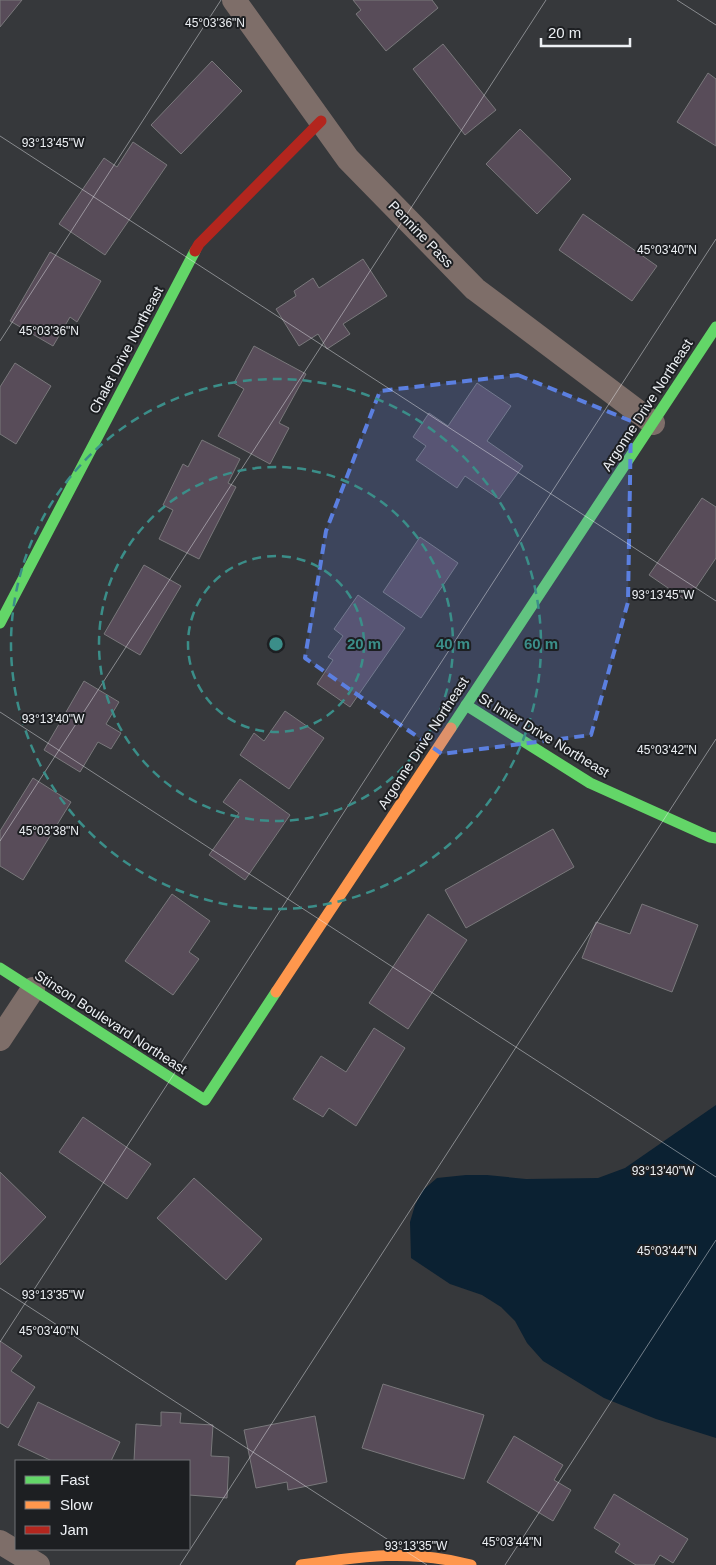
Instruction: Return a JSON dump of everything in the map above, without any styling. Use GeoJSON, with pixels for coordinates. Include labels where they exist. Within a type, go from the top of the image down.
{"type":"FeatureCollection","features":[{"type":"Feature","properties":{"kind":"street","name":"Pennine Pass"},"geometry":{"type":"LineString","coordinates":[[234,0],[348,159],[475,289],[653,423]]}},
{"type":"Feature","properties":{"kind":"street","name":"Chalet Drive Northeast"},"geometry":{"type":"LineString","coordinates":[[0,623],[199,244],[321,121]]}},
{"type":"Feature","properties":{"kind":"street","name":"Argonne Drive Northeast"},"geometry":{"type":"LineString","coordinates":[[205,1100],[716,328]]}},
{"type":"Feature","properties":{"kind":"street","name":"St Imier Drive Northeast"},"geometry":{"type":"LineString","coordinates":[[466,705],[590,783],[716,838]]}},
{"type":"Feature","properties":{"kind":"street","name":"Stinson Boulevard Northeast"},"geometry":{"type":"LineString","coordinates":[[0,968],[205,1100]]}},
{"type":"Feature","properties":{"kind":"street"},"geometry":{"type":"LineString","coordinates":[[0,1039],[33,989]]}},
{"type":"Feature","properties":{"kind":"street"},"geometry":{"type":"LineString","coordinates":[[0,1542],[38,1565]]}},
{"type":"Feature","properties":{"kind":"street"},"geometry":{"type":"LineString","coordinates":[[301,1565],[392,1554],[432,1556],[471,1565]]}},
{"type":"Feature","properties":{"kind":"highlighted area"},"geometry":{"type":"Polygon","coordinates":[[[518,375],[631,421],[628,602],[591,735],[442,754],[305,658],[326,531],[380,391],[518,375]]]}},
{"type":"Feature","properties":{"kind":"water"},"geometry":{"type":"Polygon","coordinates":[[[716,1105],[716,1438],[656,1419],[604,1398],[543,1361],[527,1343],[515,1321],[501,1307],[482,1295],[450,1284],[411,1258],[410,1222],[415,1205],[423,1190],[437,1178],[487,1175],[526,1179],[598,1178],[625,1168],[716,1105]]]}},
{"type":"Feature","properties":{"kind":"building"},"geometry":{"type":"Polygon","coordinates":[[[0,0],[22,0],[0,27],[0,0]]]}},
{"type":"Feature","properties":{"kind":"building"},"geometry":{"type":"Polygon","coordinates":[[[353,0],[432,0],[438,8],[386,51],[356,14],[361,10],[353,0]]]}},
{"type":"Feature","properties":{"kind":"building"},"geometry":{"type":"Polygon","coordinates":[[[443,44],[496,110],[465,135],[413,69],[443,44]]]}},
{"type":"Feature","properties":{"kind":"building"},"geometry":{"type":"Polygon","coordinates":[[[212,61],[242,91],[181,154],[151,125],[212,61]]]}},
{"type":"Feature","properties":{"kind":"building"},"geometry":{"type":"Polygon","coordinates":[[[708,73],[716,79],[716,146],[677,122],[708,73]]]}},
{"type":"Feature","properties":{"kind":"building"},"geometry":{"type":"Polygon","coordinates":[[[520,129],[571,179],[537,214],[486,164],[520,129]]]}},
{"type":"Feature","properties":{"kind":"building"},"geometry":{"type":"Polygon","coordinates":[[[133,142],[167,165],[105,255],[59,224],[104,158],[117,167],[133,142]]]}},
{"type":"Feature","properties":{"kind":"building"},"geometry":{"type":"Polygon","coordinates":[[[583,214],[657,266],[632,301],[559,250],[583,214]]]}},
{"type":"Feature","properties":{"kind":"building"},"geometry":{"type":"Polygon","coordinates":[[[50,252],[101,281],[77,322],[70,317],[53,346],[10,321],[50,252]]]}},
{"type":"Feature","properties":{"kind":"building"},"geometry":{"type":"Polygon","coordinates":[[[363,259],[387,296],[343,324],[350,334],[327,349],[318,334],[299,346],[276,309],[296,296],[294,291],[313,278],[319,288],[363,259]]]}},
{"type":"Feature","properties":{"kind":"building"},"geometry":{"type":"Polygon","coordinates":[[[254,346],[306,374],[279,423],[289,428],[270,464],[218,436],[244,389],[234,383],[254,346]]]}},
{"type":"Feature","properties":{"kind":"building"},"geometry":{"type":"Polygon","coordinates":[[[15,363],[51,386],[16,444],[0,434],[0,387],[15,363]]]}},
{"type":"Feature","properties":{"kind":"building"},"geometry":{"type":"Polygon","coordinates":[[[477,383],[511,406],[487,441],[523,466],[499,499],[465,476],[457,488],[416,460],[426,446],[413,437],[429,413],[448,426],[477,383]]]}},
{"type":"Feature","properties":{"kind":"building"},"geometry":{"type":"Polygon","coordinates":[[[202,440],[240,459],[228,483],[236,487],[199,559],[159,539],[173,510],[163,505],[183,464],[188,467],[202,440]]]}},
{"type":"Feature","properties":{"kind":"building"},"geometry":{"type":"Polygon","coordinates":[[[702,498],[716,507],[716,558],[687,601],[649,575],[702,498]]]}},
{"type":"Feature","properties":{"kind":"building"},"geometry":{"type":"Polygon","coordinates":[[[420,537],[458,563],[421,618],[383,592],[420,537]]]}},
{"type":"Feature","properties":{"kind":"building"},"geometry":{"type":"Polygon","coordinates":[[[144,565],[181,586],[140,655],[104,634],[144,565]]]}},
{"type":"Feature","properties":{"kind":"building"},"geometry":{"type":"Polygon","coordinates":[[[358,595],[405,628],[350,707],[317,684],[333,660],[328,657],[343,636],[334,629],[358,595]]]}},
{"type":"Feature","properties":{"kind":"building"},"geometry":{"type":"Polygon","coordinates":[[[84,681],[119,702],[106,724],[121,733],[111,749],[98,742],[80,772],[44,750],[84,681]]]}},
{"type":"Feature","properties":{"kind":"building"},"geometry":{"type":"Polygon","coordinates":[[[285,711],[324,738],[289,789],[240,755],[254,733],[264,741],[285,711]]]}},
{"type":"Feature","properties":{"kind":"building"},"geometry":{"type":"Polygon","coordinates":[[[33,778],[71,802],[23,880],[0,866],[0,831],[33,778]]]}},
{"type":"Feature","properties":{"kind":"building"},"geometry":{"type":"Polygon","coordinates":[[[240,779],[290,815],[245,880],[209,855],[239,813],[223,802],[240,779]]]}},
{"type":"Feature","properties":{"kind":"building"},"geometry":{"type":"Polygon","coordinates":[[[553,829],[574,867],[466,928],[445,890],[553,829]]]}},
{"type":"Feature","properties":{"kind":"building"},"geometry":{"type":"Polygon","coordinates":[[[172,894],[210,921],[189,952],[199,959],[173,995],[125,961],[172,894]]]}},
{"type":"Feature","properties":{"kind":"building"},"geometry":{"type":"Polygon","coordinates":[[[642,904],[698,925],[672,992],[582,958],[596,922],[630,934],[642,904]]]}},
{"type":"Feature","properties":{"kind":"building"},"geometry":{"type":"Polygon","coordinates":[[[428,914],[467,940],[408,1029],[369,1003],[428,914]]]}},
{"type":"Feature","properties":{"kind":"building"},"geometry":{"type":"Polygon","coordinates":[[[374,1028],[405,1048],[356,1126],[329,1108],[323,1117],[293,1099],[321,1056],[346,1072],[374,1028]]]}},
{"type":"Feature","properties":{"kind":"building"},"geometry":{"type":"Polygon","coordinates":[[[83,1117],[151,1164],[127,1199],[59,1152],[83,1117]]]}},
{"type":"Feature","properties":{"kind":"building"},"geometry":{"type":"Polygon","coordinates":[[[0,1172],[46,1217],[0,1265],[0,1172]]]}},
{"type":"Feature","properties":{"kind":"building"},"geometry":{"type":"Polygon","coordinates":[[[194,1178],[262,1239],[226,1280],[157,1218],[194,1178]]]}},
{"type":"Feature","properties":{"kind":"building"},"geometry":{"type":"Polygon","coordinates":[[[0,1341],[22,1356],[11,1371],[35,1387],[8,1428],[0,1423],[0,1341]]]}},
{"type":"Feature","properties":{"kind":"building"},"geometry":{"type":"Polygon","coordinates":[[[383,1384],[484,1415],[464,1479],[362,1448],[383,1384]]]}},
{"type":"Feature","properties":{"kind":"building"},"geometry":{"type":"Polygon","coordinates":[[[38,1402],[120,1442],[111,1460],[50,1460],[18,1445],[38,1402]]]}},
{"type":"Feature","properties":{"kind":"building"},"geometry":{"type":"Polygon","coordinates":[[[161,1412],[181,1413],[180,1423],[213,1425],[211,1456],[229,1457],[227,1498],[190,1495],[190,1460],[134,1460],[136,1424],[161,1426],[161,1412]]]}},
{"type":"Feature","properties":{"kind":"building"},"geometry":{"type":"Polygon","coordinates":[[[315,1416],[327,1482],[288,1490],[287,1482],[256,1488],[244,1430],[315,1416]]]}},
{"type":"Feature","properties":{"kind":"building"},"geometry":{"type":"Polygon","coordinates":[[[514,1436],[563,1465],[554,1480],[571,1490],[553,1521],[487,1482],[514,1436]]]}},
{"type":"Feature","properties":{"kind":"building"},"geometry":{"type":"Polygon","coordinates":[[[614,1494],[688,1539],[673,1563],[660,1555],[654,1565],[636,1565],[615,1552],[620,1544],[594,1528],[614,1494]]]}},
{"type":"Feature","properties":{"kind":"traffic: fast"},"geometry":{"type":"LineString","coordinates":[[0,623],[195,251]]}},
{"type":"Feature","properties":{"kind":"traffic: fast"},"geometry":{"type":"LineString","coordinates":[[451,728],[716,327]]}},
{"type":"Feature","properties":{"kind":"traffic: fast"},"geometry":{"type":"LineString","coordinates":[[466,705],[590,783],[716,838]]}},
{"type":"Feature","properties":{"kind":"traffic: fast"},"geometry":{"type":"LineString","coordinates":[[0,968],[205,1100],[276,992]]}},
{"type":"Feature","properties":{"kind":"traffic: slow"},"geometry":{"type":"LineString","coordinates":[[276,992],[451,728]]}},
{"type":"Feature","properties":{"kind":"traffic: slow"},"geometry":{"type":"LineString","coordinates":[[301,1565],[386,1556],[428,1557],[471,1565]]}},
{"type":"Feature","properties":{"kind":"traffic: jam"},"geometry":{"type":"LineString","coordinates":[[195,251],[199,244],[321,121]]}}]}
